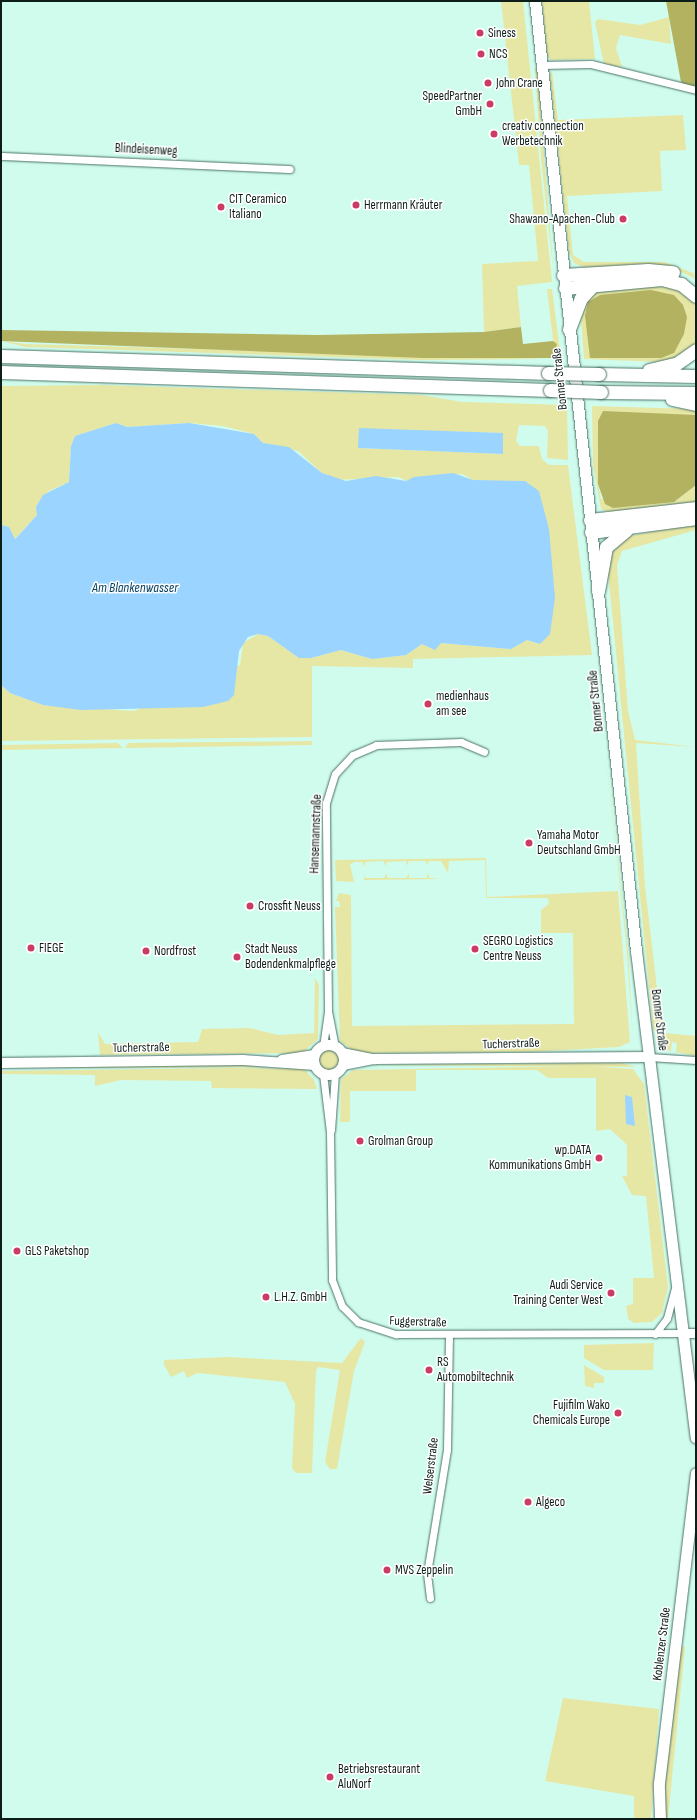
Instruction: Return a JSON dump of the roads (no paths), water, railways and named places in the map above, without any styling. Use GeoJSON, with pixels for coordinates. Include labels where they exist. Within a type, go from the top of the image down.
{"type":"FeatureCollection","features":[{"type":"Feature","properties":{"kind":"highway"},"geometry":{"type":"LineString","coordinates":[[563,275],[666,271],[696,283]]}},
{"type":"Feature","properties":{"kind":"highway"},"geometry":{"type":"LineString","coordinates":[[565,288],[662,279],[681,284],[696,296]]}},
{"type":"Feature","properties":{"kind":"highway"},"geometry":{"type":"LineString","coordinates":[[569,329],[581,298],[593,286]]}},
{"type":"Feature","properties":{"kind":"highway"},"geometry":{"type":"LineString","coordinates":[[630,375],[676,364],[696,350]]}},
{"type":"Feature","properties":{"kind":"highway"},"geometry":{"type":"LineString","coordinates":[[1,356],[696,376]]}},
{"type":"Feature","properties":{"kind":"highway"},"geometry":{"type":"LineString","coordinates":[[1,372],[601,392],[696,393]]}},
{"type":"Feature","properties":{"kind":"highway"},"geometry":{"type":"LineString","coordinates":[[640,393],[696,404]]}},
{"type":"Feature","properties":{"kind":"highway"},"geometry":{"type":"LineString","coordinates":[[590,526],[696,508]]}},
{"type":"Feature","properties":{"kind":"highway"},"geometry":{"type":"LineString","coordinates":[[590,526],[631,528],[696,518]]}},
{"type":"Feature","properties":{"kind":"highway"},"geometry":{"type":"LineString","coordinates":[[598,591],[606,547],[615,536],[631,528]]}},
{"type":"Feature","properties":{"kind":"main road","name":"Bonner Straße"},"geometry":{"type":"LineString","coordinates":[[535,1],[590,526],[649,1057],[683,1333]]}},
{"type":"Feature","properties":{"kind":"main road"},"geometry":{"type":"LineString","coordinates":[[323,1047],[339,1050],[343,1065],[335,1073],[323,1074],[315,1065],[315,1055],[323,1047]]}},
{"type":"Feature","properties":{"kind":"main road","name":"Tucherstraße"},"geometry":{"type":"LineString","coordinates":[[339,1050],[374,1059]]}},
{"type":"Feature","properties":{"kind":"main road","name":"Tucherstraße"},"geometry":{"type":"LineString","coordinates":[[1,1063],[281,1060],[315,1055]]}},
{"type":"Feature","properties":{"kind":"main road","name":"Tucherstraße"},"geometry":{"type":"LineString","coordinates":[[343,1065],[374,1059],[649,1057]]}},
{"type":"Feature","properties":{"kind":"main road","name":"Tucherstraße"},"geometry":{"type":"LineString","coordinates":[[281,1060],[315,1065]]}},
{"type":"Feature","properties":{"kind":"main road"},"geometry":{"type":"LineString","coordinates":[[683,1333],[696,1437]]}},
{"type":"Feature","properties":{"kind":"main road","name":"Koblenzer Straße"},"geometry":{"type":"LineString","coordinates":[[660,1819],[659,1783],[696,1473]]}},
{"type":"Feature","properties":{"kind":"street"},"geometry":{"type":"LineString","coordinates":[[541,65],[595,65],[696,90]]}},
{"type":"Feature","properties":{"kind":"street","name":"Blindeisenweg"},"geometry":{"type":"LineString","coordinates":[[1,156],[290,169]]}},
{"type":"Feature","properties":{"kind":"street","name":"Hansemannstraße"},"geometry":{"type":"LineString","coordinates":[[323,1047],[328,1010],[326,810],[330,784],[338,769],[353,755],[376,745],[461,742],[484,752]]}},
{"type":"Feature","properties":{"kind":"street","name":"Hansemannstraße"},"geometry":{"type":"LineString","coordinates":[[328,1010],[339,1050]]}},
{"type":"Feature","properties":{"kind":"street"},"geometry":{"type":"LineString","coordinates":[[649,1057],[696,1060]]}},
{"type":"Feature","properties":{"kind":"street","name":"Fuggerstraße"},"geometry":{"type":"LineString","coordinates":[[335,1073],[330,1132],[331,1271],[342,1306],[358,1322],[382,1332],[449,1335],[683,1333]]}},
{"type":"Feature","properties":{"kind":"street","name":"Fuggerstraße"},"geometry":{"type":"LineString","coordinates":[[323,1074],[330,1132]]}},
{"type":"Feature","properties":{"kind":"street"},"geometry":{"type":"LineString","coordinates":[[655,1334],[668,1314],[677,1281]]}},
{"type":"Feature","properties":{"kind":"street"},"geometry":{"type":"LineString","coordinates":[[683,1333],[696,1333]]}},
{"type":"Feature","properties":{"kind":"street","name":"Welserstraße"},"geometry":{"type":"LineString","coordinates":[[430,1598],[427,1573],[447,1450],[449,1335]]}},
{"type":"Feature","properties":{"kind":"water","name":"Am Blankenwasser"},"geometry":{"type":"Polygon","coordinates":[[[116,423],[127,427],[189,423],[254,434],[263,443],[289,447],[322,473],[346,481],[376,476],[406,481],[414,477],[453,473],[473,480],[525,481],[539,491],[549,529],[555,598],[550,634],[540,644],[527,640],[511,649],[441,643],[435,650],[422,644],[406,655],[372,659],[341,650],[311,658],[299,658],[268,636],[258,634],[248,637],[239,651],[234,695],[228,701],[203,707],[81,710],[43,705],[10,693],[1,685],[1,525],[9,527],[15,539],[37,515],[36,507],[43,495],[69,482],[71,446],[75,436],[116,423]]]}},
{"type":"Feature","properties":{"kind":"water"},"geometry":{"type":"Polygon","coordinates":[[[359,428],[503,433],[503,454],[358,448],[359,428]]]}},
{"type":"Feature","properties":{"kind":"water"},"geometry":{"type":"Polygon","coordinates":[[[625,1095],[632,1097],[635,1126],[626,1124],[625,1095]]]}},
{"type":"Feature","properties":{"kind":"place","name":"Siness"},"geometry":{"type":"Point","coordinates":[480,33]}},
{"type":"Feature","properties":{"kind":"place","name":"NCS"},"geometry":{"type":"Point","coordinates":[481,54]}},
{"type":"Feature","properties":{"kind":"place","name":"John Crane"},"geometry":{"type":"Point","coordinates":[488,83]}},
{"type":"Feature","properties":{"kind":"place","name":"SpeedPartner GmbH"},"geometry":{"type":"Point","coordinates":[490,104]}},
{"type":"Feature","properties":{"kind":"place","name":"creativ connection Werbetechnik"},"geometry":{"type":"Point","coordinates":[494,134]}},
{"type":"Feature","properties":{"kind":"place","name":"Herrmann Kräuter"},"geometry":{"type":"Point","coordinates":[356,205]}},
{"type":"Feature","properties":{"kind":"place","name":"CIT Ceramico Italiano"},"geometry":{"type":"Point","coordinates":[221,207]}},
{"type":"Feature","properties":{"kind":"place","name":"Shawano-Apachen-Club"},"geometry":{"type":"Point","coordinates":[623,219]}},
{"type":"Feature","properties":{"kind":"place","name":"medienhaus am see"},"geometry":{"type":"Point","coordinates":[428,704]}},
{"type":"Feature","properties":{"kind":"place","name":"Yamaha Motor Deutschland GmbH"},"geometry":{"type":"Point","coordinates":[529,843]}},
{"type":"Feature","properties":{"kind":"place","name":"Crossfit Neuss"},"geometry":{"type":"Point","coordinates":[250,906]}},
{"type":"Feature","properties":{"kind":"place","name":"FIEGE"},"geometry":{"type":"Point","coordinates":[31,948]}},
{"type":"Feature","properties":{"kind":"place","name":"SEGRO Logistics Centre Neuss"},"geometry":{"type":"Point","coordinates":[475,949]}},
{"type":"Feature","properties":{"kind":"place","name":"Nordfrost"},"geometry":{"type":"Point","coordinates":[146,951]}},
{"type":"Feature","properties":{"kind":"place","name":"Stadt Neuss Bodendenkmalpflege"},"geometry":{"type":"Point","coordinates":[237,957]}},
{"type":"Feature","properties":{"kind":"place","name":"Grolman Group"},"geometry":{"type":"Point","coordinates":[360,1141]}},
{"type":"Feature","properties":{"kind":"place","name":"wp.DATA Kommunikations GmbH"},"geometry":{"type":"Point","coordinates":[599,1158]}},
{"type":"Feature","properties":{"kind":"place","name":"GLS Paketshop"},"geometry":{"type":"Point","coordinates":[17,1251]}},
{"type":"Feature","properties":{"kind":"place","name":"Audi Service Training Center West"},"geometry":{"type":"Point","coordinates":[611,1293]}},
{"type":"Feature","properties":{"kind":"place","name":"L.H.Z. GmbH"},"geometry":{"type":"Point","coordinates":[266,1297]}},
{"type":"Feature","properties":{"kind":"place","name":"RS Automobiltechnik"},"geometry":{"type":"Point","coordinates":[429,1370]}},
{"type":"Feature","properties":{"kind":"place","name":"Fujifilm Wako Chemicals Europe"},"geometry":{"type":"Point","coordinates":[618,1413]}},
{"type":"Feature","properties":{"kind":"place","name":"Algeco"},"geometry":{"type":"Point","coordinates":[528,1502]}},
{"type":"Feature","properties":{"kind":"place","name":"MVS Zeppelin"},"geometry":{"type":"Point","coordinates":[387,1570]}},
{"type":"Feature","properties":{"kind":"place","name":"Betriebsrestaurant AluNorf"},"geometry":{"type":"Point","coordinates":[330,1777]}}]}
